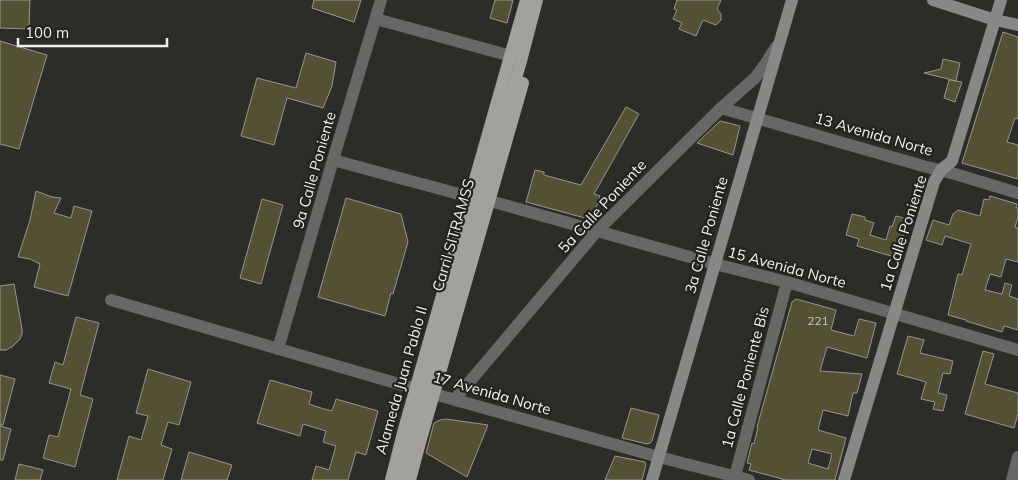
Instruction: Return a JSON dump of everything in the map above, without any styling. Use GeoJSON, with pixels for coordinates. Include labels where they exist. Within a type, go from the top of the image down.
{"type":"FeatureCollection","features":[{"type":"Feature","properties":{"kind":"main road","name":"Alameda Juan Pablo II"},"geometry":{"type":"LineString","coordinates":[[410,480],[425,391],[470,197],[526,0]]}},
{"type":"Feature","properties":{"kind":"main road","name":"Carril SITRAMSS"},"geometry":{"type":"LineString","coordinates":[[401,480],[537,0]]}},
{"type":"Feature","properties":{"kind":"main road","name":"Alameda Juan Pablo II"},"geometry":{"type":"LineString","coordinates":[[390,480],[425,391],[490,201],[546,0]]}},
{"type":"Feature","properties":{"kind":"main road","name":"3a Calle Poniente"},"geometry":{"type":"LineString","coordinates":[[652,480],[792,0]]}},
{"type":"Feature","properties":{"kind":"main road"},"geometry":{"type":"LineString","coordinates":[[933,0],[995,20],[1018,25]]}},
{"type":"Feature","properties":{"kind":"main road","name":"1a Calle Poniente"},"geometry":{"type":"LineString","coordinates":[[844,480],[934,182],[941,170],[952,161],[1001,0]]}},
{"type":"Feature","properties":{"kind":"street","name":"9a Calle Poniente"},"geometry":{"type":"LineString","coordinates":[[278,349],[381,0]]}},
{"type":"Feature","properties":{"kind":"street"},"geometry":{"type":"LineString","coordinates":[[376,19],[511,56]]}},
{"type":"Feature","properties":{"kind":"street","name":"5a Calle Poniente"},"geometry":{"type":"LineString","coordinates":[[455,399],[597,231],[721,108],[755,78],[779,42]]}},
{"type":"Feature","properties":{"kind":"street","name":"13 Avenida Norte"},"geometry":{"type":"LineString","coordinates":[[721,108],[1018,192]]}},
{"type":"Feature","properties":{"kind":"street"},"geometry":{"type":"LineString","coordinates":[[333,160],[470,197]]}},
{"type":"Feature","properties":{"kind":"street","name":"15 Avenida Norte"},"geometry":{"type":"LineString","coordinates":[[490,201],[715,264],[787,282],[1018,350]]}},
{"type":"Feature","properties":{"kind":"street","name":"1a Calle Poniente Bis"},"geometry":{"type":"LineString","coordinates":[[735,478],[787,282]]}},
{"type":"Feature","properties":{"kind":"street","name":"17 Avenida Norte"},"geometry":{"type":"LineString","coordinates":[[111,300],[425,391],[735,478],[749,480]]}},
{"type":"Feature","properties":{"kind":"street"},"geometry":{"type":"LineString","coordinates":[[1012,480],[1018,457]]}},
{"type":"Feature","properties":{"kind":"building"},"geometry":{"type":"Polygon","coordinates":[[[0,0],[30,0],[29,29],[0,28],[0,0]]]}},
{"type":"Feature","properties":{"kind":"building"},"geometry":{"type":"Polygon","coordinates":[[[314,0],[361,0],[354,22],[312,8],[314,0]]]}},
{"type":"Feature","properties":{"kind":"building"},"geometry":{"type":"Polygon","coordinates":[[[495,0],[513,0],[507,23],[490,18],[495,0]]]}},
{"type":"Feature","properties":{"kind":"building"},"geometry":{"type":"Polygon","coordinates":[[[677,0],[721,0],[717,9],[721,14],[721,20],[716,25],[703,20],[696,36],[679,29],[682,23],[673,19],[677,10],[674,9],[677,0]]]}},
{"type":"Feature","properties":{"kind":"building"},"geometry":{"type":"Polygon","coordinates":[[[1003,32],[1018,37],[1018,119],[1015,118],[1007,142],[1018,145],[1018,179],[962,163],[1003,32]]]}},
{"type":"Feature","properties":{"kind":"building"},"geometry":{"type":"Polygon","coordinates":[[[0,41],[47,55],[19,149],[0,144],[0,41]]]}},
{"type":"Feature","properties":{"kind":"building"},"geometry":{"type":"Polygon","coordinates":[[[306,53],[336,62],[332,86],[323,108],[287,98],[274,145],[241,136],[257,78],[296,88],[306,53]]]}},
{"type":"Feature","properties":{"kind":"building"},"geometry":{"type":"Polygon","coordinates":[[[943,59],[960,63],[956,81],[924,73],[941,69],[943,59]]]}},
{"type":"Feature","properties":{"kind":"building"},"geometry":{"type":"Polygon","coordinates":[[[949,80],[962,82],[955,102],[944,98],[949,80]]]}},
{"type":"Feature","properties":{"kind":"building"},"geometry":{"type":"Polygon","coordinates":[[[626,107],[639,114],[594,194],[600,196],[594,215],[586,213],[585,218],[526,202],[535,170],[544,172],[544,175],[581,185],[626,107]]]}},
{"type":"Feature","properties":{"kind":"building"},"geometry":{"type":"Polygon","coordinates":[[[720,121],[740,126],[733,155],[697,143],[720,121]]]}},
{"type":"Feature","properties":{"kind":"building"},"geometry":{"type":"Polygon","coordinates":[[[36,191],[61,198],[54,213],[71,218],[74,206],[92,211],[68,296],[34,287],[40,264],[30,259],[18,257],[30,220],[36,191]]]}},
{"type":"Feature","properties":{"kind":"building"},"geometry":{"type":"Polygon","coordinates":[[[990,196],[1017,204],[1016,208],[1018,208],[1015,227],[1018,228],[1018,262],[1006,259],[1001,277],[990,274],[985,290],[1002,294],[1005,283],[1012,285],[1009,296],[1018,299],[1018,330],[1004,326],[1002,332],[948,315],[958,274],[962,275],[971,244],[945,236],[942,245],[926,240],[933,220],[949,225],[953,214],[958,210],[980,216],[984,199],[989,200],[990,196]]]}},
{"type":"Feature","properties":{"kind":"building"},"geometry":{"type":"Polygon","coordinates":[[[346,198],[401,214],[408,242],[385,316],[318,297],[346,198]]]}},
{"type":"Feature","properties":{"kind":"building"},"geometry":{"type":"Polygon","coordinates":[[[262,199],[283,205],[261,284],[240,278],[262,199]]]}},
{"type":"Feature","properties":{"kind":"building"},"geometry":{"type":"Polygon","coordinates":[[[852,214],[865,217],[865,220],[874,223],[870,235],[886,240],[890,226],[892,227],[896,216],[908,219],[898,258],[857,246],[859,239],[846,235],[852,214]]]}},
{"type":"Feature","properties":{"kind":"building"},"geometry":{"type":"Polygon","coordinates":[[[14,284],[22,334],[12,347],[0,350],[0,286],[14,284]]]}},
{"type":"Feature","properties":{"kind":"building"},"geometry":{"type":"Polygon","coordinates":[[[796,299],[836,310],[831,330],[854,336],[859,319],[876,323],[867,358],[827,347],[820,371],[862,374],[857,393],[853,393],[848,416],[823,410],[818,430],[846,438],[835,480],[786,480],[749,470],[751,464],[747,463],[752,443],[754,444],[792,302],[796,299]],[[812,449],[808,463],[828,469],[832,454],[812,449]]]}},
{"type":"Feature","properties":{"kind":"building"},"geometry":{"type":"Polygon","coordinates":[[[76,317],[99,323],[80,395],[93,399],[75,467],[43,458],[49,435],[58,437],[71,389],[49,383],[55,362],[63,365],[76,317]]]}},
{"type":"Feature","properties":{"kind":"building"},"geometry":{"type":"Polygon","coordinates":[[[908,336],[924,340],[920,353],[953,361],[950,374],[943,373],[938,393],[947,395],[943,411],[933,409],[935,402],[921,399],[926,382],[897,374],[908,336]]]}},
{"type":"Feature","properties":{"kind":"building"},"geometry":{"type":"Polygon","coordinates":[[[983,351],[994,354],[985,384],[1018,393],[1018,414],[1014,428],[965,414],[983,351]]]}},
{"type":"Feature","properties":{"kind":"building"},"geometry":{"type":"Polygon","coordinates":[[[148,369],[191,382],[179,425],[168,422],[161,445],[172,449],[163,480],[117,480],[129,436],[141,440],[148,416],[136,413],[148,369]]]}},
{"type":"Feature","properties":{"kind":"building"},"geometry":{"type":"Polygon","coordinates":[[[0,375],[15,379],[3,425],[0,425],[0,375]]]}},
{"type":"Feature","properties":{"kind":"building"},"geometry":{"type":"Polygon","coordinates":[[[270,380],[312,392],[309,404],[324,409],[332,411],[336,399],[378,411],[366,455],[356,452],[348,480],[312,480],[316,466],[329,470],[336,446],[323,442],[326,431],[303,424],[300,436],[257,423],[270,380]]]}},
{"type":"Feature","properties":{"kind":"building"},"geometry":{"type":"Polygon","coordinates":[[[631,408],[659,415],[650,443],[647,444],[622,438],[631,408]]]}},
{"type":"Feature","properties":{"kind":"building"},"geometry":{"type":"Polygon","coordinates":[[[446,419],[488,425],[467,477],[426,453],[434,423],[446,419]]]}},
{"type":"Feature","properties":{"kind":"building"},"geometry":{"type":"Polygon","coordinates":[[[0,426],[11,429],[3,460],[0,460],[0,426]]]}},
{"type":"Feature","properties":{"kind":"building"},"geometry":{"type":"Polygon","coordinates":[[[189,452],[232,465],[227,480],[181,480],[189,452]]]}},
{"type":"Feature","properties":{"kind":"building"},"geometry":{"type":"Polygon","coordinates":[[[615,456],[645,462],[642,480],[605,480],[615,456]]]}},
{"type":"Feature","properties":{"kind":"building"},"geometry":{"type":"Polygon","coordinates":[[[19,464],[43,470],[40,480],[15,480],[19,464]]]}}]}
